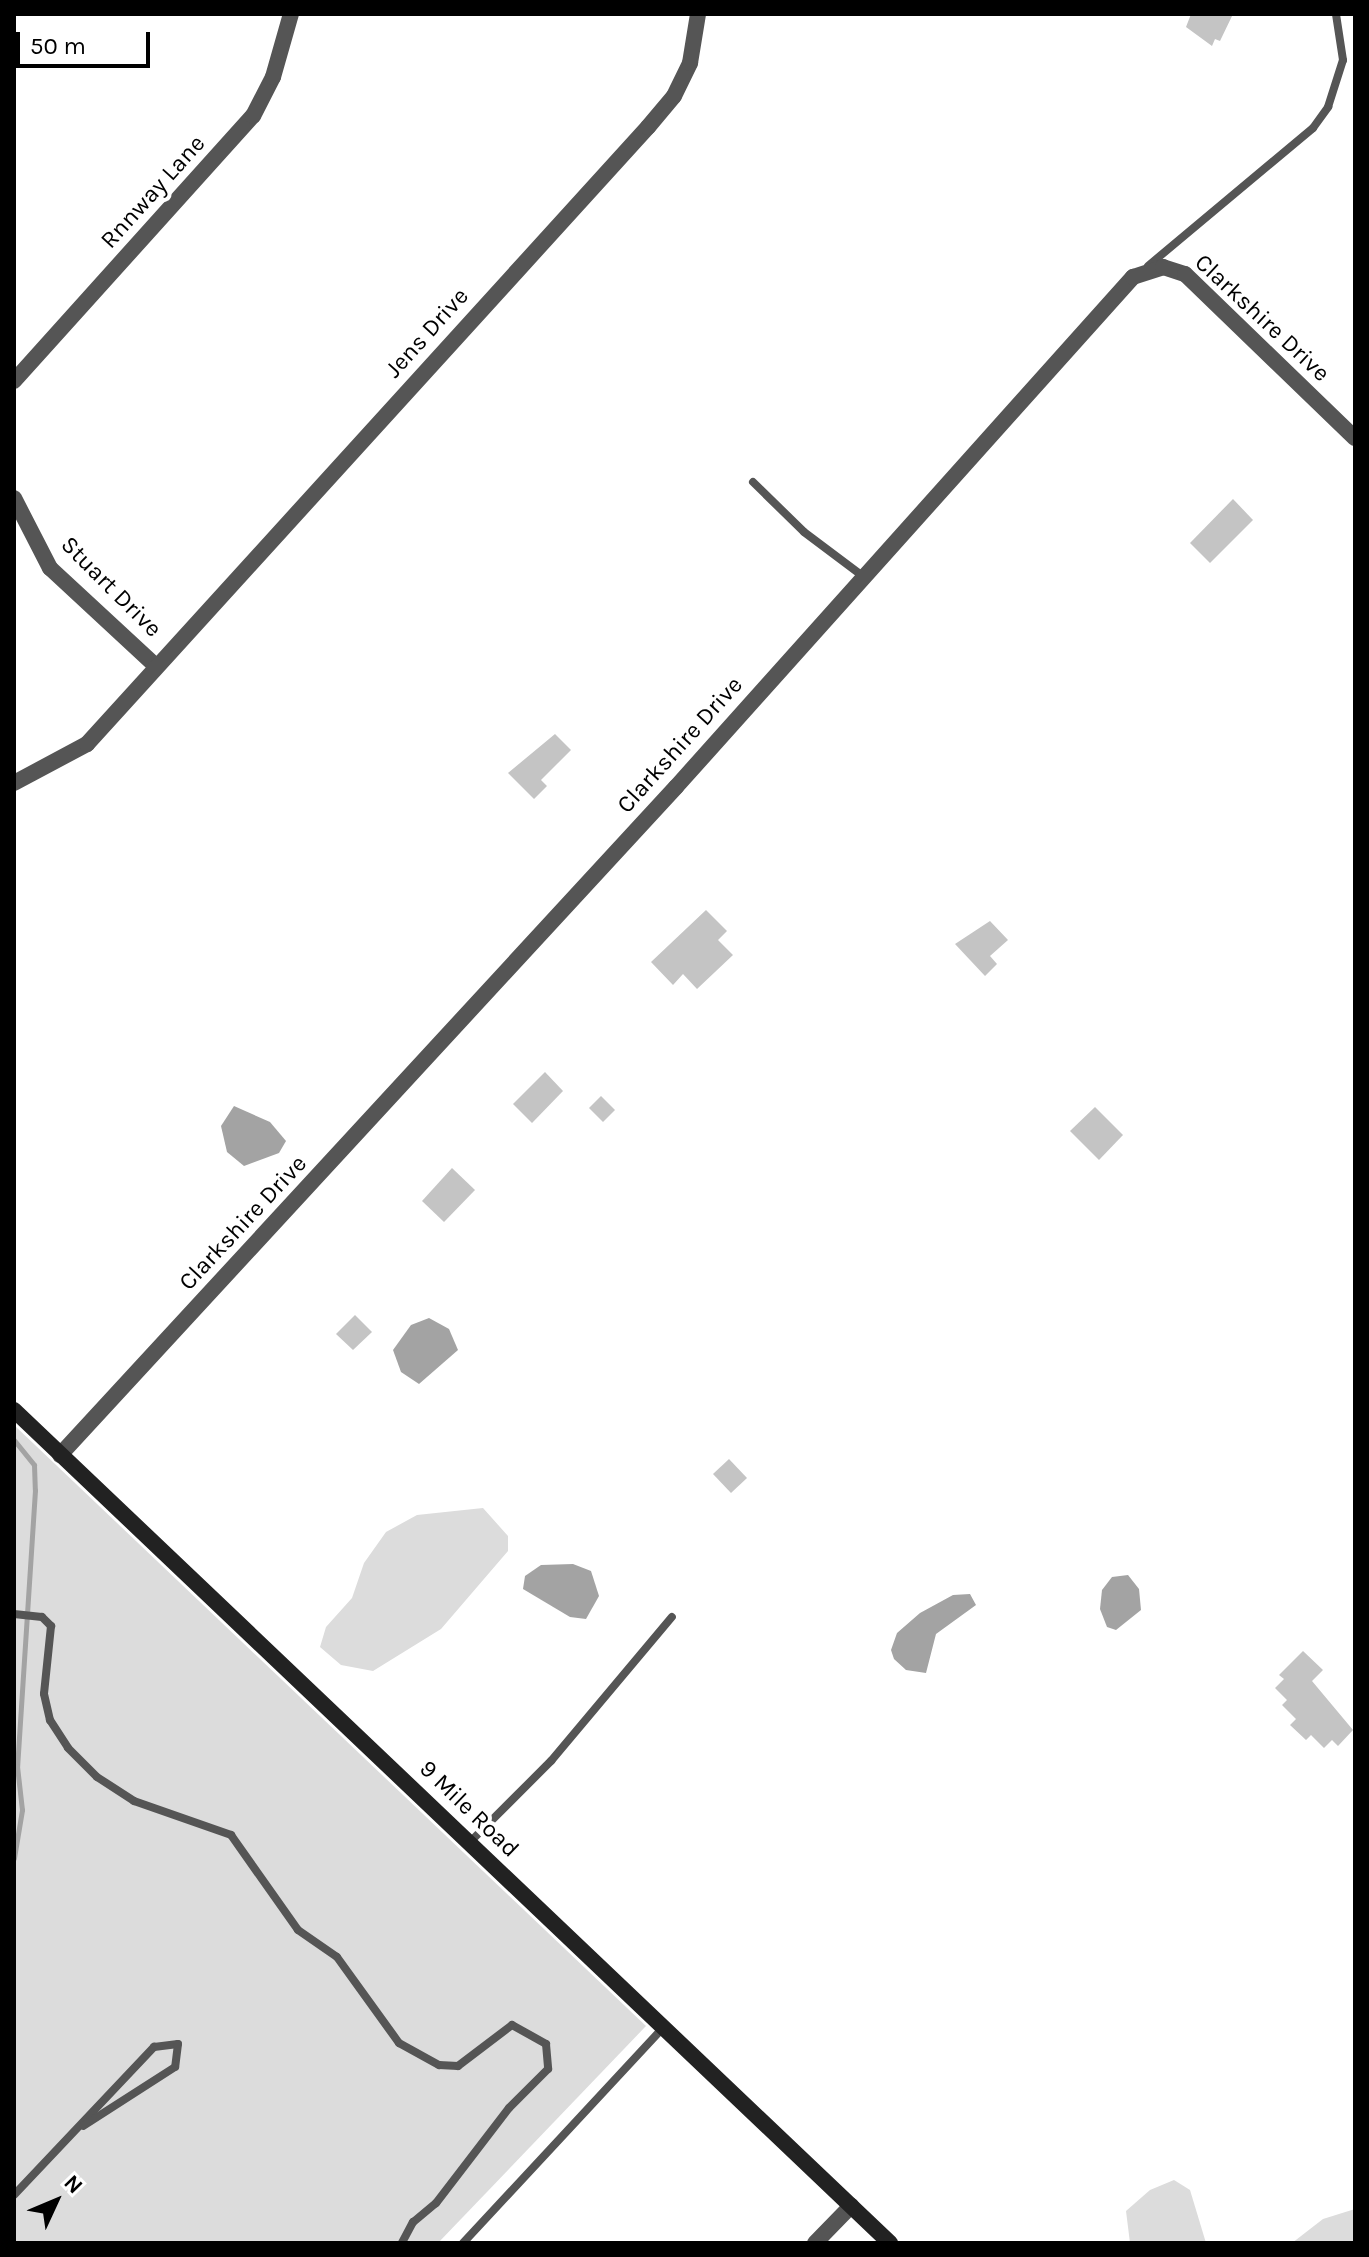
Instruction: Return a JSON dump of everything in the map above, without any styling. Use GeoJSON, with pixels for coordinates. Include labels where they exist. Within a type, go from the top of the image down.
{"type":"FeatureCollection","features":[{"type":"Feature","properties":{"kind":"street","name":"Rnnway Lane"},"geometry":{"type":"LineString","coordinates":[[14,381],[253,116],[273,77],[291,14]]}},
{"type":"Feature","properties":{"kind":"street","name":"Jens Drive"},"geometry":{"type":"LineString","coordinates":[[14,783],[87,744],[674,96],[690,63],[698,14]]}},
{"type":"Feature","properties":{"kind":"street","name":"Clarkshire Drive"},"geometry":{"type":"LineString","coordinates":[[60,1455],[1141,272],[1163,267],[1185,274],[1355,438]]}},
{"type":"Feature","properties":{"kind":"street","name":"Stuart Drive"},"geometry":{"type":"LineString","coordinates":[[14,498],[50,568],[156,666]]}},
{"type":"Feature","properties":{"kind":"street","name":"9 Mile Road"},"geometry":{"type":"LineString","coordinates":[[14,1410],[890,2243]]}},
{"type":"Feature","properties":{"kind":"street"},"geometry":{"type":"LineString","coordinates":[[815,2243],[851,2206]]}},
{"type":"Feature","properties":{"kind":"lane"},"geometry":{"type":"LineString","coordinates":[[1141,272],[1313,128],[1328,107],[1343,60],[1336,14]]}},
{"type":"Feature","properties":{"kind":"lane"},"geometry":{"type":"LineString","coordinates":[[753,482],[804,532],[864,577]]}},
{"type":"Feature","properties":{"kind":"lane"},"geometry":{"type":"LineString","coordinates":[[18,1615],[38,1616],[52,1630],[44,1694],[50,1720],[68,1748],[97,1777],[134,1801],[231,1835],[298,1930],[337,1957],[399,2043],[439,2065],[458,2066],[512,2025],[546,2044],[548,2069],[509,2108],[436,2203],[413,2222],[402,2243]]}},
{"type":"Feature","properties":{"kind":"lane"},"geometry":{"type":"LineString","coordinates":[[470,1842],[551,1761],[672,1617]]}},
{"type":"Feature","properties":{"kind":"lane"},"geometry":{"type":"LineString","coordinates":[[463,2243],[662,2029]]}},
{"type":"Feature","properties":{"kind":"lane"},"geometry":{"type":"LineString","coordinates":[[14,2195],[83,2126],[154,2047],[178,2044],[175,2067],[83,2126]]}},
{"type":"Feature","properties":{"kind":"shaded area"},"geometry":{"type":"Polygon","coordinates":[[[234,1106],[270,1122],[286,1141],[279,1153],[244,1166],[227,1152],[221,1126],[234,1106]]]}},
{"type":"Feature","properties":{"kind":"shaded area"},"geometry":{"type":"Polygon","coordinates":[[[429,1318],[449,1329],[458,1350],[419,1384],[401,1372],[393,1350],[411,1325],[429,1318]]]}},
{"type":"Feature","properties":{"kind":"shaded area"},"geometry":{"type":"Polygon","coordinates":[[[14,1425],[646,2026],[438,2243],[14,2243],[14,1425]]]}},
{"type":"Feature","properties":{"kind":"shaded area"},"geometry":{"type":"Polygon","coordinates":[[[483,1508],[508,1536],[508,1551],[441,1629],[373,1671],[341,1665],[320,1647],[326,1627],[352,1598],[364,1563],[386,1532],[417,1515],[483,1508]]]}},
{"type":"Feature","properties":{"kind":"shaded area"},"geometry":{"type":"Polygon","coordinates":[[[573,1564],[591,1571],[599,1596],[586,1619],[570,1617],[523,1589],[525,1576],[541,1565],[573,1564]]]}},
{"type":"Feature","properties":{"kind":"shaded area"},"geometry":{"type":"Polygon","coordinates":[[[1128,1575],[1139,1589],[1141,1610],[1116,1630],[1107,1627],[1100,1609],[1102,1590],[1112,1577],[1128,1575]]]}},
{"type":"Feature","properties":{"kind":"shaded area"},"geometry":{"type":"Polygon","coordinates":[[[970,1594],[976,1605],[936,1634],[926,1673],[906,1670],[894,1659],[891,1650],[897,1633],[920,1613],[953,1595],[970,1594]]]}},
{"type":"Feature","properties":{"kind":"shaded area"},"geometry":{"type":"Polygon","coordinates":[[[1174,2180],[1190,2190],[1206,2243],[1130,2243],[1126,2211],[1150,2190],[1174,2180]]]}},
{"type":"Feature","properties":{"kind":"shaded area"},"geometry":{"type":"Polygon","coordinates":[[[1355,2209],[1355,2243],[1292,2243],[1323,2219],[1355,2209]]]}},
{"type":"Feature","properties":{"kind":"building"},"geometry":{"type":"Polygon","coordinates":[[[1191,14],[1233,14],[1220,41],[1215,39],[1212,46],[1186,27],[1191,14]]]}},
{"type":"Feature","properties":{"kind":"building"},"geometry":{"type":"Polygon","coordinates":[[[1233,499],[1253,520],[1210,563],[1190,543],[1233,499]]]}},
{"type":"Feature","properties":{"kind":"building"},"geometry":{"type":"Polygon","coordinates":[[[555,734],[571,750],[541,780],[547,786],[534,799],[508,773],[555,734]]]}},
{"type":"Feature","properties":{"kind":"building"},"geometry":{"type":"Polygon","coordinates":[[[706,910],[727,931],[718,940],[733,955],[697,989],[683,974],[673,985],[651,962],[706,910]]]}},
{"type":"Feature","properties":{"kind":"building"},"geometry":{"type":"Polygon","coordinates":[[[990,921],[1008,940],[990,956],[997,964],[985,976],[955,944],[990,921]]]}},
{"type":"Feature","properties":{"kind":"building"},"geometry":{"type":"Polygon","coordinates":[[[545,1072],[563,1091],[532,1123],[513,1104],[545,1072]]]}},
{"type":"Feature","properties":{"kind":"building"},"geometry":{"type":"Polygon","coordinates":[[[601,1096],[615,1110],[603,1122],[589,1108],[601,1096]]]}},
{"type":"Feature","properties":{"kind":"building"},"geometry":{"type":"Polygon","coordinates":[[[1095,1107],[1123,1135],[1099,1160],[1070,1131],[1095,1107]]]}},
{"type":"Feature","properties":{"kind":"building"},"geometry":{"type":"Polygon","coordinates":[[[452,1168],[475,1190],[444,1222],[422,1201],[452,1168]]]}},
{"type":"Feature","properties":{"kind":"building"},"geometry":{"type":"Polygon","coordinates":[[[355,1315],[372,1332],[353,1350],[336,1334],[355,1315]]]}},
{"type":"Feature","properties":{"kind":"building"},"geometry":{"type":"Polygon","coordinates":[[[729,1459],[747,1478],[731,1493],[713,1474],[729,1459]]]}},
{"type":"Feature","properties":{"kind":"building"},"geometry":{"type":"Polygon","coordinates":[[[1303,1651],[1323,1670],[1312,1681],[1353,1730],[1338,1746],[1332,1740],[1324,1748],[1311,1735],[1306,1740],[1290,1725],[1296,1719],[1282,1705],[1287,1700],[1275,1688],[1284,1679],[1279,1675],[1303,1651]]]}},
{"type":"Feature","properties":{"kind":"waterway"},"geometry":{"type":"LineString","coordinates":[[14,1440],[34,1465],[35,1490],[17,1766],[22,1810],[14,1858]]}}]}
